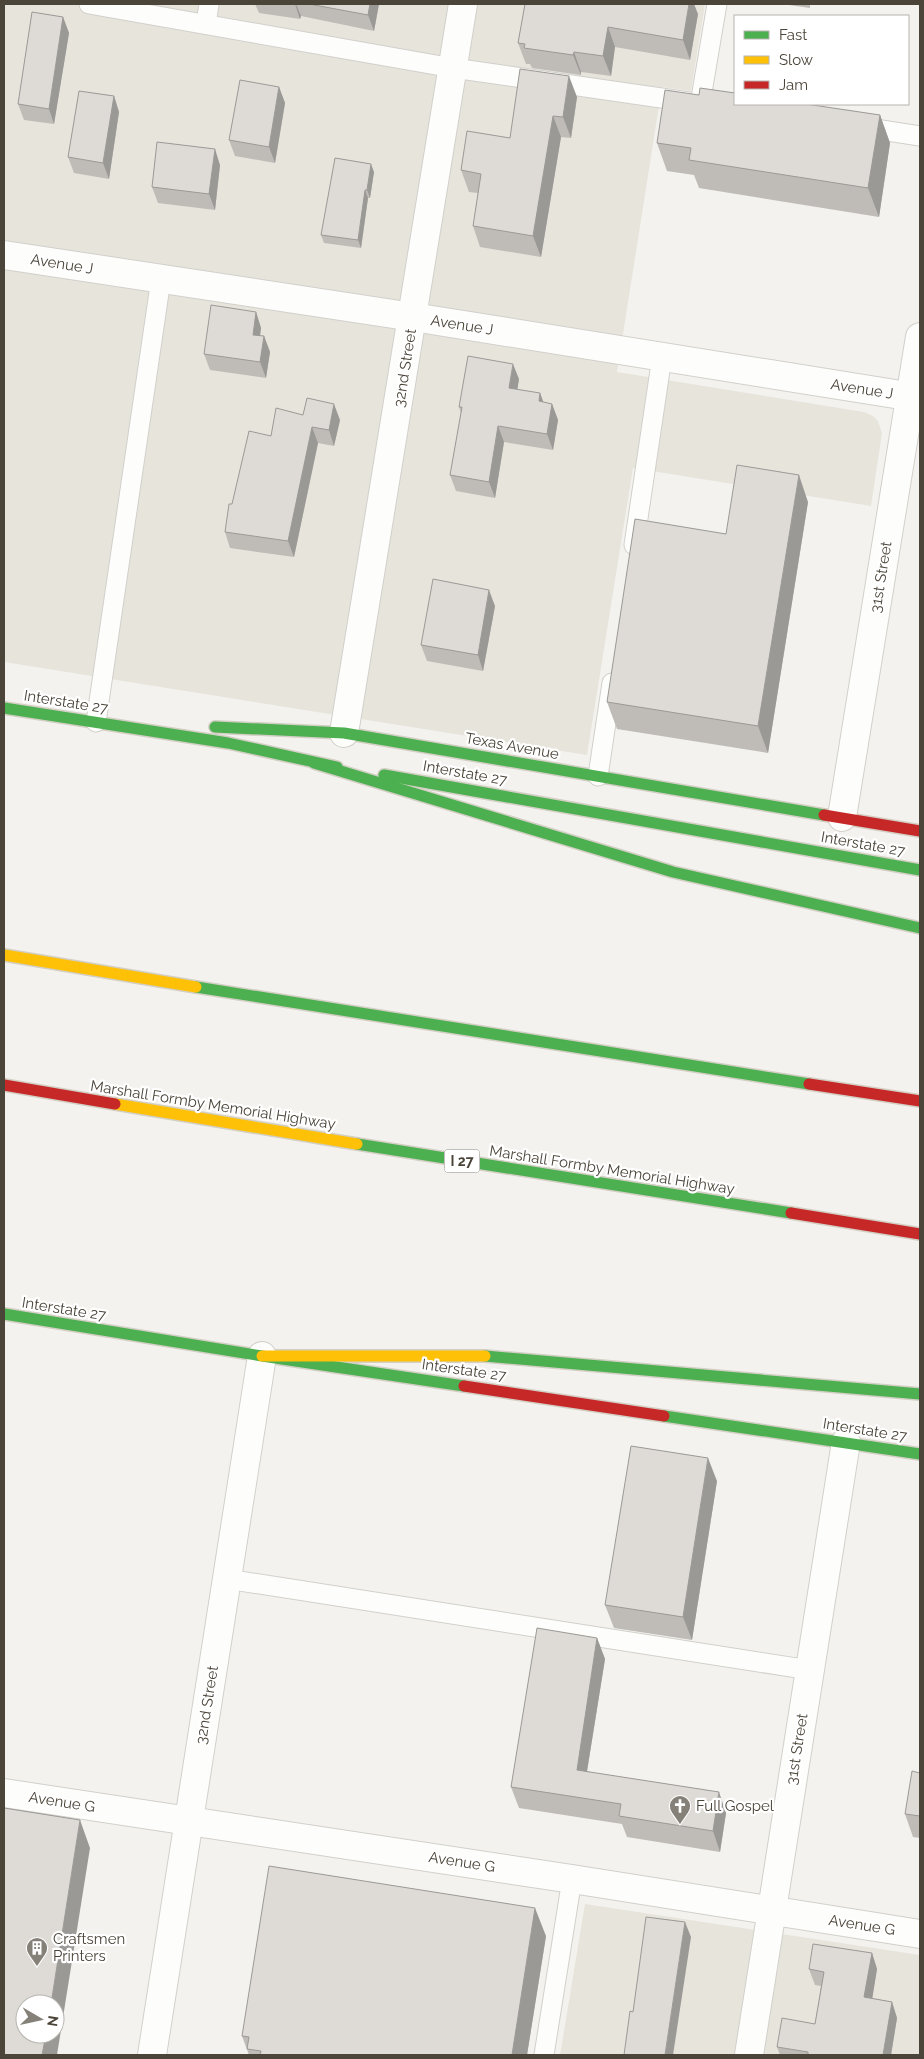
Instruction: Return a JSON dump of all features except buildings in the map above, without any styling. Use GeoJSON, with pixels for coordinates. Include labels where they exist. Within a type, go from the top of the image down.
{"type":"FeatureCollection","features":[{"type":"Feature","properties":{"kind":"main road","name":"Interstate 27"},"geometry":{"type":"LineString","coordinates":[[4,708],[228,743],[314,763],[920,870]]}},
{"type":"Feature","properties":{"kind":"main road","name":"Texas Avenue"},"geometry":{"type":"LineString","coordinates":[[96,722],[344,732],[842,816],[920,831]]}},
{"type":"Feature","properties":{"kind":"main road"},"geometry":{"type":"LineString","coordinates":[[314,763],[673,872],[920,928]]}},
{"type":"Feature","properties":{"kind":"main road"},"geometry":{"type":"LineString","coordinates":[[4,955],[920,1102]]}},
{"type":"Feature","properties":{"kind":"main road","name":"Marshall Formby Memorial Highway"},"geometry":{"type":"LineString","coordinates":[[4,1085],[274,1131],[920,1234]]}},
{"type":"Feature","properties":{"kind":"main road","name":"Interstate 27"},"geometry":{"type":"LineString","coordinates":[[4,1314],[262,1356],[920,1454]]}},
{"type":"Feature","properties":{"kind":"main road"},"geometry":{"type":"LineString","coordinates":[[262,1356],[468,1355],[920,1394]]}},
{"type":"Feature","properties":{"kind":"street","name":"32nd Street"},"geometry":{"type":"LineString","coordinates":[[344,732],[463,4]]}},
{"type":"Feature","properties":{"kind":"street","name":"Avenue J"},"geometry":{"type":"LineString","coordinates":[[4,255],[413,317],[915,397]]}},
{"type":"Feature","properties":{"kind":"street","name":"31st Street"},"geometry":{"type":"LineString","coordinates":[[842,816],[915,397],[920,337]]}},
{"type":"Feature","properties":{"kind":"street","name":"32nd Street"},"geometry":{"type":"LineString","coordinates":[[152,2055],[262,1356]]}},
{"type":"Feature","properties":{"kind":"street","name":"31st Street"},"geometry":{"type":"LineString","coordinates":[[749,2055],[846,1442]]}},
{"type":"Feature","properties":{"kind":"street","name":"Avenue G"},"geometry":{"type":"LineString","coordinates":[[4,1793],[920,1934]]}},
{"type":"Feature","properties":{"kind":"lane"},"geometry":{"type":"LineString","coordinates":[[89,4],[453,68],[719,106]]}},
{"type":"Feature","properties":{"kind":"lane"},"geometry":{"type":"LineString","coordinates":[[206,24],[209,4]]}},
{"type":"Feature","properties":{"kind":"lane"},"geometry":{"type":"LineString","coordinates":[[700,104],[717,4]]}},
{"type":"Feature","properties":{"kind":"lane"},"geometry":{"type":"LineString","coordinates":[[844,124],[920,136]]}},
{"type":"Feature","properties":{"kind":"lane"},"geometry":{"type":"LineString","coordinates":[[96,722],[161,279]]}},
{"type":"Feature","properties":{"kind":"lane"},"geometry":{"type":"LineString","coordinates":[[631,562],[662,357]]}},
{"type":"Feature","properties":{"kind":"lane"},"geometry":{"type":"LineString","coordinates":[[598,776],[615,668]]}},
{"type":"Feature","properties":{"kind":"lane"},"geometry":{"type":"LineString","coordinates":[[227,1579],[810,1670]]}},
{"type":"Feature","properties":{"kind":"lane"},"geometry":{"type":"LineString","coordinates":[[544,2055],[572,1879]]}},
{"type":"Feature","properties":{"kind":"shaded area"},"geometry":{"type":"Polygon","coordinates":[[[4,4],[705,4],[691,91],[662,87],[617,372],[864,412],[873,416],[878,421],[882,433],[871,506],[633,468],[587,755],[4,662],[4,4]]]}},
{"type":"Feature","properties":{"kind":"shaded area"},"geometry":{"type":"Polygon","coordinates":[[[585,1904],[920,1955],[920,2055],[560,2055],[585,1904]]]}},
{"type":"Feature","properties":{"kind":"traffic: fast"},"geometry":{"type":"LineString","coordinates":[[4,708],[228,743],[337,767]]}},
{"type":"Feature","properties":{"kind":"traffic: fast"},"geometry":{"type":"LineString","coordinates":[[215,727],[344,733],[824,815]]}},
{"type":"Feature","properties":{"kind":"traffic: fast"},"geometry":{"type":"LineString","coordinates":[[314,763],[673,872],[920,928]]}},
{"type":"Feature","properties":{"kind":"traffic: fast"},"geometry":{"type":"LineString","coordinates":[[384,775],[920,870]]}},
{"type":"Feature","properties":{"kind":"traffic: fast"},"geometry":{"type":"LineString","coordinates":[[196,987],[809,1084]]}},
{"type":"Feature","properties":{"kind":"traffic: fast"},"geometry":{"type":"LineString","coordinates":[[357,1144],[791,1213]]}},
{"type":"Feature","properties":{"kind":"traffic: fast"},"geometry":{"type":"LineString","coordinates":[[4,1314],[262,1356],[464,1386]]}},
{"type":"Feature","properties":{"kind":"traffic: fast"},"geometry":{"type":"LineString","coordinates":[[485,1356],[920,1394]]}},
{"type":"Feature","properties":{"kind":"traffic: fast"},"geometry":{"type":"LineString","coordinates":[[664,1416],[920,1454]]}},
{"type":"Feature","properties":{"kind":"traffic: slow"},"geometry":{"type":"LineString","coordinates":[[4,955],[196,987]]}},
{"type":"Feature","properties":{"kind":"traffic: slow"},"geometry":{"type":"LineString","coordinates":[[115,1104],[357,1144]]}},
{"type":"Feature","properties":{"kind":"traffic: slow"},"geometry":{"type":"LineString","coordinates":[[262,1356],[485,1356]]}},
{"type":"Feature","properties":{"kind":"traffic: jam"},"geometry":{"type":"LineString","coordinates":[[824,815],[920,831]]}},
{"type":"Feature","properties":{"kind":"traffic: jam"},"geometry":{"type":"LineString","coordinates":[[809,1084],[920,1101]]}},
{"type":"Feature","properties":{"kind":"traffic: jam"},"geometry":{"type":"LineString","coordinates":[[4,1085],[115,1104]]}},
{"type":"Feature","properties":{"kind":"traffic: jam"},"geometry":{"type":"LineString","coordinates":[[791,1213],[920,1234]]}},
{"type":"Feature","properties":{"kind":"traffic: jam"},"geometry":{"type":"LineString","coordinates":[[464,1386],[664,1416]]}},
{"type":"Feature","properties":{"kind":"place","name":"Full Gospel"},"geometry":{"type":"Point","coordinates":[680,1825]}},
{"type":"Feature","properties":{"kind":"place","name":"Craftsmen Printers"},"geometry":{"type":"Point","coordinates":[37,1967]}}]}
